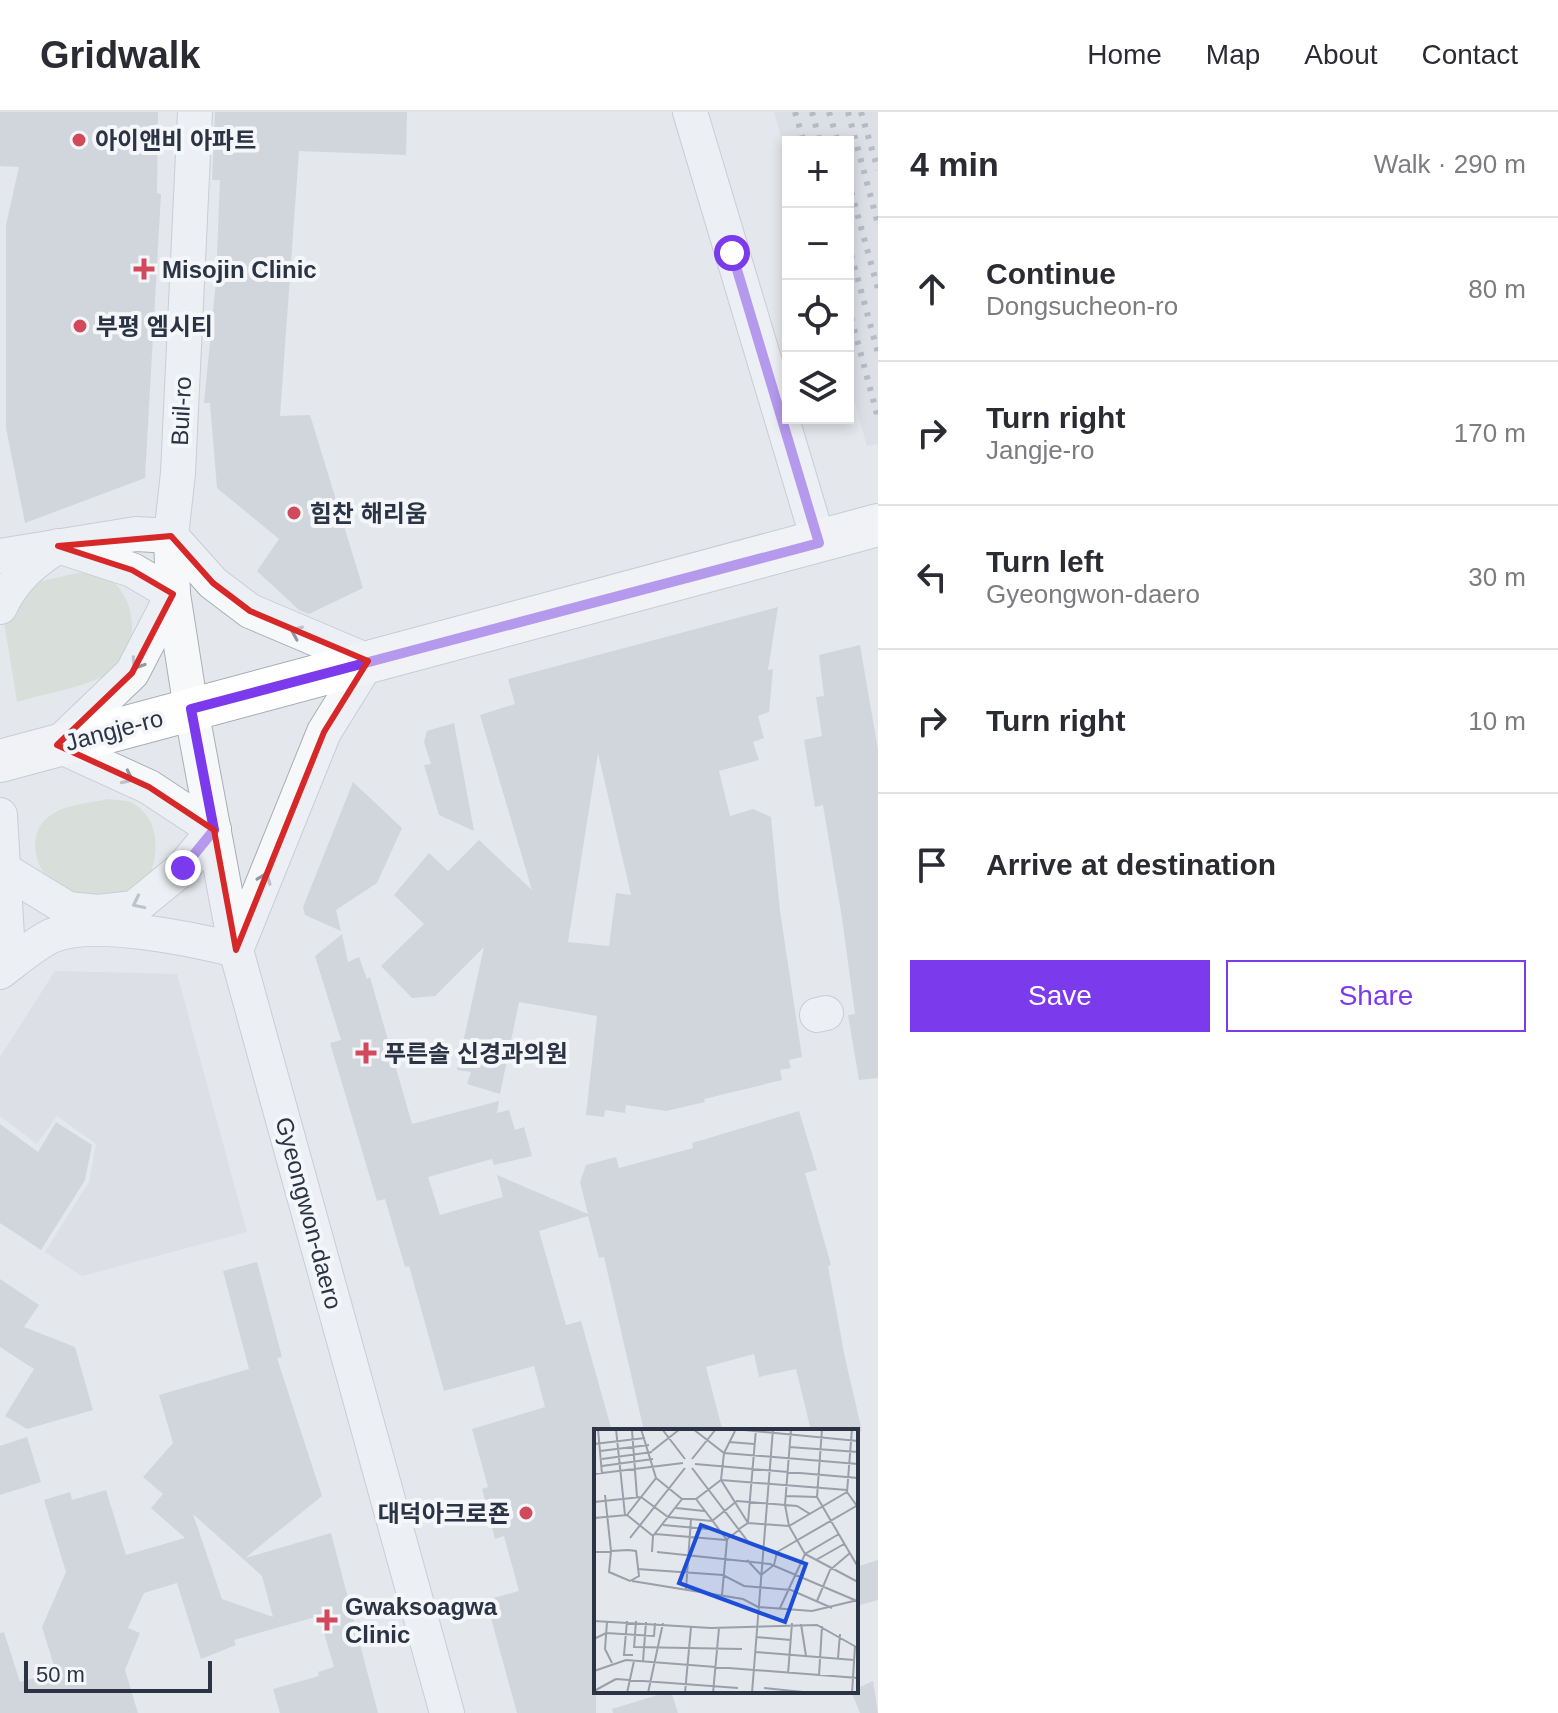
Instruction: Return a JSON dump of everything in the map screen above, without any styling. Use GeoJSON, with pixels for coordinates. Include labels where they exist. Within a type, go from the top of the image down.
{"type":"FeatureCollection","features":[{"type":"Feature","properties":{"kind":"main road","name":"Jangje-ro"},"geometry":{"type":"LineString","coordinates":[[0,761],[878,525]]}},
{"type":"Feature","properties":{"kind":"street","name":"Buil-ro"},"geometry":{"type":"LineString","coordinates":[[191,709],[173,594],[171,536],[178,473],[195,112]]}},
{"type":"Feature","properties":{"kind":"street"},"geometry":{"type":"LineString","coordinates":[[690,112],[819,543]]}},
{"type":"Feature","properties":{"kind":"street"},"geometry":{"type":"LineString","coordinates":[[0,556],[136,534],[171,536],[213,583],[250,611],[368,661],[324,732],[236,950],[186,938],[86,929],[53,936],[0,970]]}},
{"type":"Feature","properties":{"kind":"street"},"geometry":{"type":"LineString","coordinates":[[6,871],[68,909],[98,912],[134,908],[183,868],[214,830],[149,787],[57,745],[132,673],[173,594],[132,570],[58,546]]}},
{"type":"Feature","properties":{"kind":"street"},"geometry":{"type":"LineString","coordinates":[[0,607],[12,584],[30,564],[58,546]]}},
{"type":"Feature","properties":{"kind":"street","name":"Gyeongwon-daero"},"geometry":{"type":"LineString","coordinates":[[191,709],[236,950],[447,1713]]}},
{"type":"Feature","properties":{"kind":"street"},"geometry":{"type":"LineString","coordinates":[[0,815],[6,871],[7,937],[0,970]]}},
{"type":"Feature","properties":{"kind":"highlighted area"},"geometry":{"type":"Polygon","coordinates":[[[171,536],[213,583],[250,611],[368,661],[324,732],[236,950],[214,830],[149,787],[57,745],[132,673],[173,594],[132,570],[58,546],[171,536]]]}},
{"type":"Feature","properties":{"kind":"shaded area"},"geometry":{"type":"Polygon","coordinates":[[[774,112],[878,112],[878,444],[867,446],[854,399],[854,136],[782,136],[782,140],[774,112]]]}},
{"type":"Feature","properties":{"kind":"shaded area"},"geometry":{"type":"Polygon","coordinates":[[[55,971],[177,974],[247,1232],[82,1276],[45,1252],[89,1182],[96,1144],[57,1116],[37,1144],[0,1116],[0,1057],[55,971]]]}},
{"type":"Feature","properties":{"kind":"green space"},"geometry":{"type":"Polygon","coordinates":[[[77,573],[102,575],[123,594],[132,623],[127,652],[119,665],[99,679],[17,702],[4,622],[33,583],[77,573]]]}},
{"type":"Feature","properties":{"kind":"green space"},"geometry":{"type":"Polygon","coordinates":[[[108,799],[133,803],[150,821],[156,844],[153,868],[143,889],[104,898],[82,899],[68,895],[46,876],[39,863],[35,849],[36,835],[42,823],[60,810],[108,799]]]}},
{"type":"Feature","properties":{"kind":"building","name":"부평 엠시티"},"geometry":{"type":"Polygon","coordinates":[[[0,112],[158,112],[157,193],[161,194],[145,478],[25,523],[6,428],[6,225],[19,167],[0,166],[0,112]]]}},
{"type":"Feature","properties":{"kind":"building"},"geometry":{"type":"Polygon","coordinates":[[[215,112],[407,112],[406,155],[299,151],[280,416],[310,415],[363,588],[309,614],[299,610],[257,571],[279,539],[217,488],[210,403],[204,403],[216,281],[220,180],[212,180],[215,112]]]}},
{"type":"Feature","properties":{"kind":"building"},"geometry":{"type":"Polygon","coordinates":[[[778,607],[768,670],[773,669],[769,712],[758,716],[764,738],[753,742],[759,760],[719,771],[730,816],[753,809],[771,817],[780,911],[802,1057],[789,1060],[791,1068],[780,1070],[782,1080],[666,1111],[626,1105],[625,1113],[605,1110],[604,1117],[586,1115],[597,1016],[519,1002],[500,1094],[467,1084],[471,1072],[457,1070],[484,947],[435,996],[412,998],[381,966],[424,924],[394,895],[429,853],[448,871],[479,840],[532,890],[480,715],[515,704],[508,679],[778,607]],[[598,753],[568,942],[609,946],[616,893],[631,895],[598,753]]]}},
{"type":"Feature","properties":{"kind":"building"},"geometry":{"type":"Polygon","coordinates":[[[860,645],[878,750],[878,1078],[859,1080],[848,1015],[855,1014],[842,918],[823,805],[815,807],[804,740],[822,736],[816,697],[824,696],[819,655],[860,645]]]}},
{"type":"Feature","properties":{"kind":"building"},"geometry":{"type":"Polygon","coordinates":[[[454,723],[474,831],[439,815],[424,765],[431,764],[424,742],[427,731],[454,723]]]}},
{"type":"Feature","properties":{"kind":"building"},"geometry":{"type":"Polygon","coordinates":[[[353,782],[402,828],[377,883],[336,910],[341,931],[305,915],[303,907],[353,782]]]}},
{"type":"Feature","properties":{"kind":"building"},"geometry":{"type":"Polygon","coordinates":[[[342,934],[348,962],[359,957],[367,979],[370,977],[412,1124],[499,1101],[497,1113],[509,1110],[515,1130],[524,1127],[532,1156],[494,1165],[492,1159],[428,1177],[440,1215],[503,1197],[497,1175],[588,1214],[580,1182],[586,1165],[616,1157],[619,1168],[693,1148],[692,1143],[799,1111],[817,1170],[805,1173],[831,1265],[828,1266],[845,1358],[862,1431],[811,1429],[796,1369],[759,1377],[754,1354],[706,1367],[722,1428],[644,1429],[604,1257],[599,1258],[588,1216],[539,1231],[566,1325],[581,1321],[611,1429],[594,1429],[596,1713],[517,1713],[486,1600],[519,1591],[504,1536],[495,1539],[482,1489],[488,1487],[472,1429],[545,1407],[534,1366],[444,1391],[409,1266],[405,1267],[385,1199],[377,1201],[330,1043],[341,1040],[315,956],[342,934]]]}},
{"type":"Feature","properties":{"kind":"building"},"geometry":{"type":"Polygon","coordinates":[[[56,1122],[92,1145],[85,1180],[41,1250],[0,1223],[0,1124],[38,1152],[56,1122]]]}},
{"type":"Feature","properties":{"kind":"building"},"geometry":{"type":"Polygon","coordinates":[[[257,1262],[282,1357],[277,1358],[322,1496],[245,1558],[331,1533],[378,1713],[280,1713],[273,1689],[319,1676],[318,1672],[334,1667],[319,1616],[234,1640],[236,1645],[201,1659],[177,1583],[144,1593],[128,1628],[140,1633],[125,1670],[138,1713],[0,1713],[0,1633],[4,1632],[20,1682],[56,1672],[42,1627],[66,1572],[44,1500],[70,1492],[72,1500],[106,1490],[126,1555],[185,1538],[151,1508],[163,1494],[143,1477],[173,1443],[159,1395],[249,1369],[223,1271],[257,1262]],[[193,1514],[222,1599],[273,1617],[262,1576],[193,1514]]]}},
{"type":"Feature","properties":{"kind":"building"},"geometry":{"type":"Polygon","coordinates":[[[0,1279],[39,1305],[24,1327],[75,1347],[93,1410],[27,1429],[5,1416],[34,1369],[0,1347],[0,1279]]]}},
{"type":"Feature","properties":{"kind":"building"},"geometry":{"type":"Polygon","coordinates":[[[27,1437],[41,1482],[0,1495],[0,1446],[27,1437]]]}},
{"type":"Feature","properties":{"kind":"building"},"geometry":{"type":"Polygon","coordinates":[[[878,1560],[878,1600],[858,1605],[858,1566],[878,1560]]]}},
{"type":"Feature","properties":{"kind":"building"},"geometry":{"type":"Polygon","coordinates":[[[873,1681],[878,1713],[860,1713],[852,1693],[858,1693],[858,1688],[873,1681]]]}},
{"type":"Feature","properties":{"kind":"building"},"geometry":{"type":"Polygon","coordinates":[[[672,1693],[678,1713],[613,1713],[612,1709],[672,1693]]]}},
{"type":"Feature","properties":{"kind":"railway"},"geometry":{"type":"LineString","coordinates":[[795,112],[802,136]]}},
{"type":"Feature","properties":{"kind":"railway"},"geometry":{"type":"LineString","coordinates":[[812,112],[818,136]]}},
{"type":"Feature","properties":{"kind":"railway"},"geometry":{"type":"LineString","coordinates":[[829,112],[836,136]]}},
{"type":"Feature","properties":{"kind":"railway"},"geometry":{"type":"LineString","coordinates":[[848,112],[878,224]]}},
{"type":"Feature","properties":{"kind":"railway"},"geometry":{"type":"LineString","coordinates":[[861,112],[878,170]]}},
{"type":"Feature","properties":{"kind":"railway"},"geometry":{"type":"LineString","coordinates":[[854,202],[878,289]]}},
{"type":"Feature","properties":{"kind":"railway"},"geometry":{"type":"LineString","coordinates":[[854,265],[878,353]]}},
{"type":"Feature","properties":{"kind":"railway"},"geometry":{"type":"LineString","coordinates":[[854,328],[878,418]]}},
{"type":"Feature","properties":{"kind":"place","name":"아이앤비 아파트"},"geometry":{"type":"Point","coordinates":[79,140]}},
{"type":"Feature","properties":{"kind":"place","name":"Misojin Clinic"},"geometry":{"type":"Point","coordinates":[144,269]}},
{"type":"Feature","properties":{"kind":"place","name":"부평 엠시티"},"geometry":{"type":"Point","coordinates":[80,326]}},
{"type":"Feature","properties":{"kind":"place","name":"힘찬 해리움"},"geometry":{"type":"Point","coordinates":[294,513]}},
{"type":"Feature","properties":{"kind":"place","name":"푸른솔 신경과의원"},"geometry":{"type":"Point","coordinates":[366,1053]}},
{"type":"Feature","properties":{"kind":"place","name":"대덕아크로죤"},"geometry":{"type":"Point","coordinates":[526,1513]}},
{"type":"Feature","properties":{"kind":"place","name":"Gwaksoagwa Clinic"},"geometry":{"type":"Point","coordinates":[327,1620]}},
{"type":"Feature","properties":{"kind":"route"},"geometry":{"type":"LineString","coordinates":[[183,868],[214,830],[191,709],[819,543],[732,253]]}}]}
